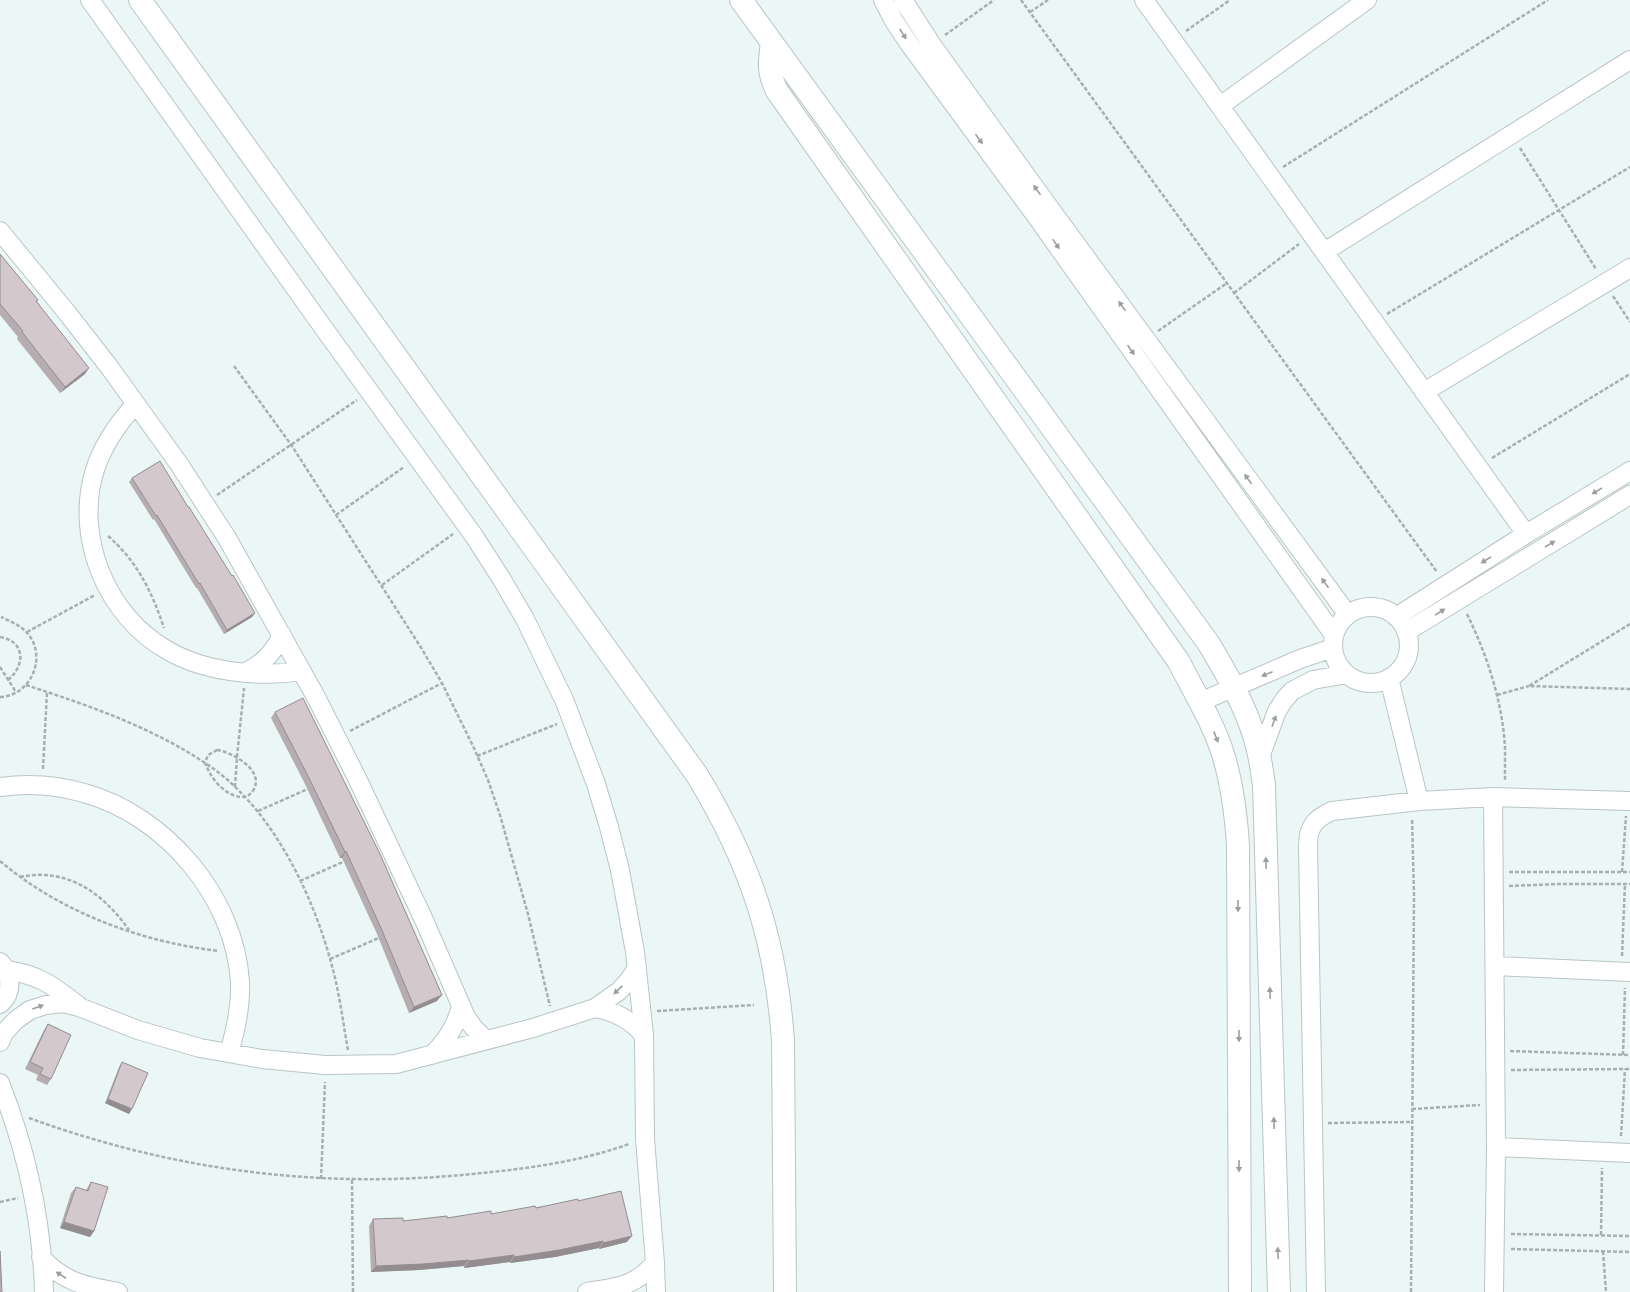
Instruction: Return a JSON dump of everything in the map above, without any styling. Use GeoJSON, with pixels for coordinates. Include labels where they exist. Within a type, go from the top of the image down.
{"type":"FeatureCollection","features":[{"type":"Feature","properties":{"kind":"street"},"geometry":{"type":"LineString","coordinates":[[90,0],[466,525],[502,578],[547,662],[572,718],[596,784],[609,827],[628,910],[637,968],[644,1035],[645,1138],[656,1292]]}},
{"type":"Feature","properties":{"kind":"street"},"geometry":{"type":"LineString","coordinates":[[140,0],[697,775],[728,828],[744,863],[761,913],[771,951],[780,1008],[783,1041],[785,1292]]}},
{"type":"Feature","properties":{"kind":"street"},"geometry":{"type":"LineString","coordinates":[[740,0],[1210,644],[1234,687],[1251,725],[1260,757],[1264,792],[1280,1292]]}},
{"type":"Feature","properties":{"kind":"street"},"geometry":{"type":"LineString","coordinates":[[883,0],[894,21],[910,45],[1146,339],[1348,615]]}},
{"type":"Feature","properties":{"kind":"street"},"geometry":{"type":"LineString","coordinates":[[903,0],[1155,383],[1334,641]]}},
{"type":"Feature","properties":{"kind":"street"},"geometry":{"type":"LineString","coordinates":[[1144,0],[1526,534]]}},
{"type":"Feature","properties":{"kind":"street"},"geometry":{"type":"LineString","coordinates":[[1220,106],[1367,0]]}},
{"type":"Feature","properties":{"kind":"street"},"geometry":{"type":"LineString","coordinates":[[772,43],[769,63],[770,78],[777,91],[1179,662],[1212,726],[1223,754],[1235,810],[1238,845],[1240,1292]]}},
{"type":"Feature","properties":{"kind":"street"},"geometry":{"type":"LineString","coordinates":[[1324,252],[1630,60]]}},
{"type":"Feature","properties":{"kind":"street"},"geometry":{"type":"LineString","coordinates":[[0,231],[68,314],[136,404],[205,503],[227,538],[302,671],[337,738],[391,849],[461,1006],[473,1027],[486,1040]]}},
{"type":"Feature","properties":{"kind":"street"},"geometry":{"type":"LineString","coordinates":[[1424,392],[1630,268]]}},
{"type":"Feature","properties":{"kind":"street"},"geometry":{"type":"LineString","coordinates":[[1155,383],[1170,373]]}},
{"type":"Feature","properties":{"kind":"street"},"geometry":{"type":"LineString","coordinates":[[136,404],[114,429],[99,458],[90,489],[88,506],[94,556],[108,589],[119,607],[138,628],[151,639],[173,653],[196,663],[212,668],[246,672],[274,674],[302,671]]}},
{"type":"Feature","properties":{"kind":"street"},"geometry":{"type":"LineString","coordinates":[[1396,617],[1526,534],[1630,471]]}},
{"type":"Feature","properties":{"kind":"street"},"geometry":{"type":"LineString","coordinates":[[1406,632],[1630,495]]}},
{"type":"Feature","properties":{"kind":"street"},"geometry":{"type":"LineString","coordinates":[[1373,607],[1389,612],[1396,617],[1406,632],[1409,641],[1406,658],[1396,673],[1388,678],[1372,683],[1355,679],[1347,674],[1337,662],[1334,641],[1337,627],[1348,615],[1364,608],[1373,607]]}},
{"type":"Feature","properties":{"kind":"street"},"geometry":{"type":"LineString","coordinates":[[246,672],[262,663],[268,657],[274,650],[282,635]]}},
{"type":"Feature","properties":{"kind":"street"},"geometry":{"type":"LineString","coordinates":[[1200,702],[1300,659],[1334,641]]}},
{"type":"Feature","properties":{"kind":"street"},"geometry":{"type":"LineString","coordinates":[[1260,757],[1277,711],[1292,691],[1313,680],[1347,674]]}},
{"type":"Feature","properties":{"kind":"street"},"geometry":{"type":"LineString","coordinates":[[1388,678],[1415,801]]}},
{"type":"Feature","properties":{"kind":"street"},"geometry":{"type":"LineString","coordinates":[[0,787],[42,785],[68,789],[102,799],[134,816],[168,841],[197,872],[215,898],[228,926],[236,953],[240,982],[240,1001],[238,1021],[229,1053]]}},
{"type":"Feature","properties":{"kind":"street"},"geometry":{"type":"LineString","coordinates":[[1494,1292],[1496,1051],[1494,879],[1499,797]]}},
{"type":"Feature","properties":{"kind":"street"},"geometry":{"type":"LineString","coordinates":[[1316,1292],[1308,835],[1313,824],[1321,816],[1332,812],[1415,801],[1499,797],[1629,801]]}},
{"type":"Feature","properties":{"kind":"street"},"geometry":{"type":"LineString","coordinates":[[3,966],[27,973],[46,981],[79,1007]]}},
{"type":"Feature","properties":{"kind":"street"},"geometry":{"type":"LineString","coordinates":[[3,966],[10,981],[8,993],[1,1004],[16,1020]]}},
{"type":"Feature","properties":{"kind":"street"},"geometry":{"type":"LineString","coordinates":[[1495,966],[1625,972]]}},
{"type":"Feature","properties":{"kind":"street"},"geometry":{"type":"LineString","coordinates":[[0,1042],[4,1034],[16,1020],[30,1010],[46,1004],[63,1003],[79,1007],[138,1030],[200,1048],[262,1059],[325,1065],[396,1064],[554,1022],[594,1008],[619,991],[637,968]]}},
{"type":"Feature","properties":{"kind":"street"},"geometry":{"type":"LineString","coordinates":[[432,1055],[441,1046],[451,1032],[461,1006]]}},
{"type":"Feature","properties":{"kind":"street"},"geometry":{"type":"LineString","coordinates":[[594,1008],[613,1012],[622,1016],[644,1035]]}},
{"type":"Feature","properties":{"kind":"street"},"geometry":{"type":"LineString","coordinates":[[0,1084],[11,1111],[33,1195],[44,1292]]}},
{"type":"Feature","properties":{"kind":"street"},"geometry":{"type":"LineString","coordinates":[[1496,1147],[1625,1153]]}},
{"type":"Feature","properties":{"kind":"street"},"geometry":{"type":"LineString","coordinates":[[41,1257],[78,1289],[118,1292]]}},
{"type":"Feature","properties":{"kind":"street"},"geometry":{"type":"LineString","coordinates":[[587,1292],[626,1289],[646,1274],[655,1263]]}},
{"type":"Feature","properties":{"kind":"path"},"geometry":{"type":"LineString","coordinates":[[932,45],[994,0]]}},
{"type":"Feature","properties":{"kind":"path"},"geometry":{"type":"LineString","coordinates":[[1021,0],[1446,585]]}},
{"type":"Feature","properties":{"kind":"path"},"geometry":{"type":"LineString","coordinates":[[1030,12],[1048,0]]}},
{"type":"Feature","properties":{"kind":"path"},"geometry":{"type":"LineString","coordinates":[[1173,41],[1230,0]]}},
{"type":"Feature","properties":{"kind":"path"},"geometry":{"type":"LineString","coordinates":[[1270,176],[1548,0]]}},
{"type":"Feature","properties":{"kind":"path"},"geometry":{"type":"LineString","coordinates":[[1511,134],[1630,322]]}},
{"type":"Feature","properties":{"kind":"path"},"geometry":{"type":"LineString","coordinates":[[1374,322],[1630,167]]}},
{"type":"Feature","properties":{"kind":"path"},"geometry":{"type":"LineString","coordinates":[[1234,293],[1311,234]]}},
{"type":"Feature","properties":{"kind":"path"},"geometry":{"type":"LineString","coordinates":[[1146,339],[1227,283]]}},
{"type":"Feature","properties":{"kind":"path"},"geometry":{"type":"LineString","coordinates":[[234,366],[292,446],[382,585],[442,683],[477,756],[500,815],[511,851],[554,1022]]}},
{"type":"Feature","properties":{"kind":"path"},"geometry":{"type":"LineString","coordinates":[[1477,467],[1630,374]]}},
{"type":"Feature","properties":{"kind":"path"},"geometry":{"type":"LineString","coordinates":[[205,503],[292,446],[370,392]]}},
{"type":"Feature","properties":{"kind":"path"},"geometry":{"type":"LineString","coordinates":[[336,515],[417,457]]}},
{"type":"Feature","properties":{"kind":"path"},"geometry":{"type":"LineString","coordinates":[[89,520],[121,549],[141,574],[155,603],[173,653]]}},
{"type":"Feature","properties":{"kind":"path"},"geometry":{"type":"LineString","coordinates":[[382,585],[466,525]]}},
{"type":"Feature","properties":{"kind":"path"},"geometry":{"type":"LineString","coordinates":[[27,632],[108,589]]}},
{"type":"Feature","properties":{"kind":"path"},"geometry":{"type":"LineString","coordinates":[[1460,599],[1482,646],[1497,695],[1505,746],[1499,797]]}},
{"type":"Feature","properties":{"kind":"path"},"geometry":{"type":"LineString","coordinates":[[0,697],[16,692],[26,685],[35,670],[37,661],[34,643],[27,632],[16,624],[1,617]]}},
{"type":"Feature","properties":{"kind":"path"},"geometry":{"type":"LineString","coordinates":[[1497,695],[1530,686],[1630,624]]}},
{"type":"Feature","properties":{"kind":"path"},"geometry":{"type":"LineString","coordinates":[[0,637],[11,640],[17,647],[21,656],[20,665],[16,674],[8,680]]}},
{"type":"Feature","properties":{"kind":"path"},"geometry":{"type":"LineString","coordinates":[[0,667],[16,692]]}},
{"type":"Feature","properties":{"kind":"path"},"geometry":{"type":"LineString","coordinates":[[235,787],[246,672]]}},
{"type":"Feature","properties":{"kind":"path"},"geometry":{"type":"LineString","coordinates":[[337,738],[442,683]]}},
{"type":"Feature","properties":{"kind":"path"},"geometry":{"type":"LineString","coordinates":[[26,685],[125,721],[168,742],[205,763],[235,787],[258,811],[278,840],[300,881],[317,921],[330,959],[351,1065]]}},
{"type":"Feature","properties":{"kind":"path"},"geometry":{"type":"LineString","coordinates":[[1530,686],[1630,689]]}},
{"type":"Feature","properties":{"kind":"path"},"geometry":{"type":"LineString","coordinates":[[42,785],[47,692]]}},
{"type":"Feature","properties":{"kind":"path"},"geometry":{"type":"LineString","coordinates":[[477,756],[572,718]]}},
{"type":"Feature","properties":{"kind":"path"},"geometry":{"type":"LineString","coordinates":[[217,750],[237,756],[248,766],[255,780],[254,790],[245,797],[234,796],[222,788],[212,777],[205,763],[208,755],[217,750]]}},
{"type":"Feature","properties":{"kind":"path"},"geometry":{"type":"LineString","coordinates":[[258,811],[316,785]]}},
{"type":"Feature","properties":{"kind":"path"},"geometry":{"type":"LineString","coordinates":[[1411,1292],[1411,1122],[1415,801]]}},
{"type":"Feature","properties":{"kind":"path"},"geometry":{"type":"LineString","coordinates":[[1622,872],[1629,801]]}},
{"type":"Feature","properties":{"kind":"path"},"geometry":{"type":"LineString","coordinates":[[300,881],[347,860]]}},
{"type":"Feature","properties":{"kind":"path"},"geometry":{"type":"LineString","coordinates":[[0,861],[20,878],[69,906],[129,931],[179,945],[236,953]]}},
{"type":"Feature","properties":{"kind":"path"},"geometry":{"type":"LineString","coordinates":[[1494,879],[1630,872]]}},
{"type":"Feature","properties":{"kind":"path"},"geometry":{"type":"LineString","coordinates":[[20,878],[36,875],[48,875],[61,877],[83,886],[102,899],[129,931]]}},
{"type":"Feature","properties":{"kind":"path"},"geometry":{"type":"LineString","coordinates":[[1494,879],[1560,884],[1630,884]]}},
{"type":"Feature","properties":{"kind":"path"},"geometry":{"type":"LineString","coordinates":[[1623,1055],[1625,884]]}},
{"type":"Feature","properties":{"kind":"path"},"geometry":{"type":"LineString","coordinates":[[330,959],[388,935]]}},
{"type":"Feature","properties":{"kind":"path"},"geometry":{"type":"LineString","coordinates":[[642,1012],[754,1005]]}},
{"type":"Feature","properties":{"kind":"path"},"geometry":{"type":"LineString","coordinates":[[1496,1051],[1630,1055]]}},
{"type":"Feature","properties":{"kind":"path"},"geometry":{"type":"LineString","coordinates":[[321,1179],[325,1065]]}},
{"type":"Feature","properties":{"kind":"path"},"geometry":{"type":"LineString","coordinates":[[1625,1069],[1625,1153]]}},
{"type":"Feature","properties":{"kind":"path"},"geometry":{"type":"LineString","coordinates":[[1496,1071],[1630,1069]]}},
{"type":"Feature","properties":{"kind":"path"},"geometry":{"type":"LineString","coordinates":[[1412,1109],[1496,1104]]}},
{"type":"Feature","properties":{"kind":"path"},"geometry":{"type":"LineString","coordinates":[[11,1111],[112,1145],[163,1158],[215,1168],[268,1175],[321,1179],[410,1179],[504,1171],[604,1153],[645,1138]]}},
{"type":"Feature","properties":{"kind":"path"},"geometry":{"type":"LineString","coordinates":[[1312,1123],[1411,1122]]}},
{"type":"Feature","properties":{"kind":"path"},"geometry":{"type":"LineString","coordinates":[[1601,1235],[1602,1152]]}},
{"type":"Feature","properties":{"kind":"path"},"geometry":{"type":"LineString","coordinates":[[352,1180],[353,1292]]}},
{"type":"Feature","properties":{"kind":"path"},"geometry":{"type":"LineString","coordinates":[[1495,1241],[1601,1235],[1630,1236]]}},
{"type":"Feature","properties":{"kind":"path"},"geometry":{"type":"LineString","coordinates":[[1495,1241],[1630,1252]]}},
{"type":"Feature","properties":{"kind":"path"},"geometry":{"type":"LineString","coordinates":[[1603,1251],[1606,1292]]}},
{"type":"Feature","properties":{"kind":"building"},"geometry":{"type":"Polygon","coordinates":[[[0,254],[38,300],[36,301],[89,368],[65,387],[22,332],[23,331],[0,304],[0,254]]]}},
{"type":"Feature","properties":{"kind":"building"},"geometry":{"type":"Polygon","coordinates":[[[160,461],[232,576],[233,575],[255,613],[227,630],[200,583],[199,584],[157,515],[156,516],[132,478],[160,461]]]}},
{"type":"Feature","properties":{"kind":"building"},"geometry":{"type":"Polygon","coordinates":[[[303,698],[380,854],[442,995],[414,1007],[381,928],[346,851],[345,852],[275,712],[303,698]]]}},
{"type":"Feature","properties":{"kind":"building"},"geometry":{"type":"Polygon","coordinates":[[[48,1024],[71,1035],[51,1079],[40,1074],[43,1068],[30,1062],[48,1024]]]}},
{"type":"Feature","properties":{"kind":"building"},"geometry":{"type":"Polygon","coordinates":[[[122,1062],[148,1073],[132,1109],[108,1099],[122,1062]]]}},
{"type":"Feature","properties":{"kind":"building"},"geometry":{"type":"Polygon","coordinates":[[[91,1182],[108,1187],[94,1231],[64,1222],[76,1187],[88,1191],[91,1182]]]}},
{"type":"Feature","properties":{"kind":"building"},"geometry":{"type":"Polygon","coordinates":[[[621,1191],[632,1236],[603,1243],[603,1241],[514,1257],[514,1255],[469,1261],[376,1266],[373,1219],[403,1218],[403,1221],[447,1216],[447,1218],[491,1211],[491,1214],[535,1206],[536,1208],[578,1199],[578,1201],[621,1191]]]}},
{"type":"Feature","properties":{"kind":"building"},"geometry":{"type":"Polygon","coordinates":[[[0,1251],[2,1292],[0,1292],[0,1251]]]}}]}
